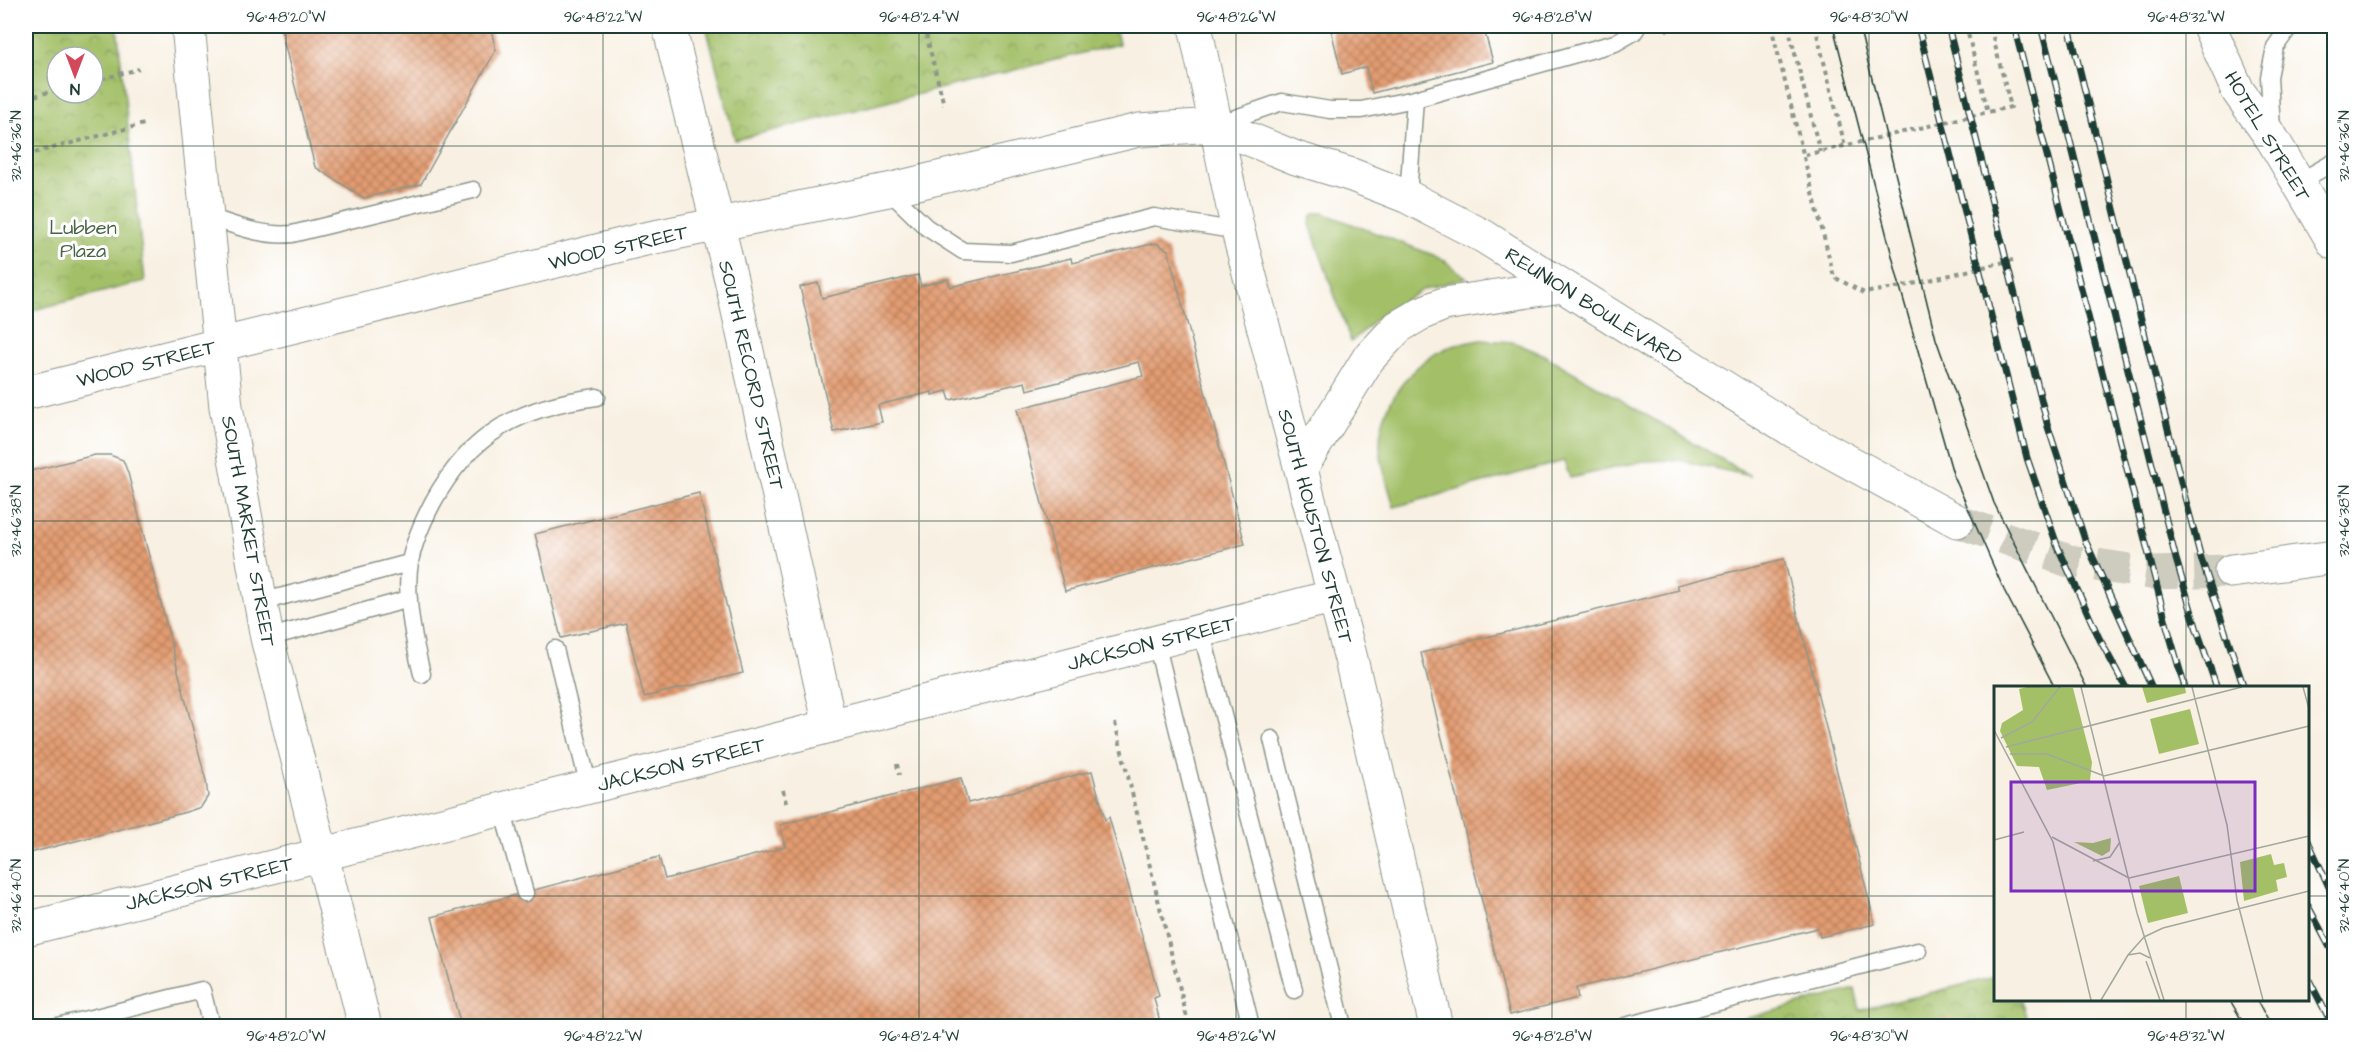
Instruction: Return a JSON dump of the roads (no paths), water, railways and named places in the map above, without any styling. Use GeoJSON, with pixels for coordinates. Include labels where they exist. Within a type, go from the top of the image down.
{"type":"FeatureCollection","features":[{"type":"Feature","properties":{"kind":"main road","name":"SOUTH MARKET STREET"},"geometry":{"type":"LineString","coordinates":[[188,26],[226,408],[267,638],[364,1026]]}},
{"type":"Feature","properties":{"kind":"main road","name":"SOUTH RECORD STREET"},"geometry":{"type":"LineString","coordinates":[[669,26],[731,279],[830,726]]}},
{"type":"Feature","properties":{"kind":"main road","name":"SOUTH HOUSTON STREET"},"geometry":{"type":"LineString","coordinates":[[1195,26],[1238,231],[1335,596],[1436,1026]]}},
{"type":"Feature","properties":{"kind":"main road","name":"HOTEL STREET"},"geometry":{"type":"LineString","coordinates":[[2209,26],[2238,91],[2273,140],[2334,243]]}},
{"type":"Feature","properties":{"kind":"main road","name":"WOOD STREET"},"geometry":{"type":"LineString","coordinates":[[26,393],[645,239],[888,190],[1139,130],[1215,126]]}},
{"type":"Feature","properties":{"kind":"main road","name":"REUNION BOULEVARD"},"geometry":{"type":"LineString","coordinates":[[1215,126],[1296,158],[1352,175],[1408,197],[1483,236],[1800,435],[1957,521]]}},
{"type":"Feature","properties":{"kind":"main road"},"geometry":{"type":"LineString","coordinates":[[1301,468],[1368,359],[1398,327],[1444,304],[1562,286]]}},
{"type":"Feature","properties":{"kind":"main road"},"geometry":{"type":"LineString","coordinates":[[2231,571],[2334,557]]}},
{"type":"Feature","properties":{"kind":"main road","name":"JACKSON STREET"},"geometry":{"type":"LineString","coordinates":[[26,929],[1335,596]]}},
{"type":"Feature","properties":{"kind":"lane"},"geometry":{"type":"LineString","coordinates":[[1215,126],[1282,102],[1330,110],[1361,110],[1415,99],[1615,42],[1634,32],[1638,26]]}},
{"type":"Feature","properties":{"kind":"lane"},"geometry":{"type":"LineString","coordinates":[[2273,140],[2269,77],[2275,47],[2290,26]]}},
{"type":"Feature","properties":{"kind":"lane"},"geometry":{"type":"LineString","coordinates":[[1408,197],[1415,99]]}},
{"type":"Feature","properties":{"kind":"lane"},"geometry":{"type":"LineString","coordinates":[[2297,183],[2334,162]]}},
{"type":"Feature","properties":{"kind":"lane"},"geometry":{"type":"LineString","coordinates":[[206,216],[260,233],[278,236],[473,190]]}},
{"type":"Feature","properties":{"kind":"lane"},"geometry":{"type":"LineString","coordinates":[[888,190],[926,227],[963,251],[1011,253],[1154,217],[1238,231]]}},
{"type":"Feature","properties":{"kind":"lane"},"geometry":{"type":"LineString","coordinates":[[422,674],[413,641],[409,599],[409,563],[420,526],[444,482],[466,453],[491,433],[527,413],[563,401],[597,397]]}},
{"type":"Feature","properties":{"kind":"lane"},"geometry":{"type":"LineString","coordinates":[[261,602],[409,563]]}},
{"type":"Feature","properties":{"kind":"lane"},"geometry":{"type":"LineString","coordinates":[[267,638],[409,599]]}},
{"type":"Feature","properties":{"kind":"lane"},"geometry":{"type":"LineString","coordinates":[[1202,630],[1294,990]]}},
{"type":"Feature","properties":{"kind":"lane"},"geometry":{"type":"LineString","coordinates":[[1156,642],[1251,1026]]}},
{"type":"Feature","properties":{"kind":"lane"},"geometry":{"type":"LineString","coordinates":[[555,649],[589,787]]}},
{"type":"Feature","properties":{"kind":"lane"},"geometry":{"type":"LineString","coordinates":[[1272,739],[1343,1026]]}},
{"type":"Feature","properties":{"kind":"lane"},"geometry":{"type":"LineString","coordinates":[[502,809],[525,892]]}},
{"type":"Feature","properties":{"kind":"lane"},"geometry":{"type":"LineString","coordinates":[[1625,1026],[1918,951]]}},
{"type":"Feature","properties":{"kind":"lane"},"geometry":{"type":"LineString","coordinates":[[57,1026],[102,1021],[202,990],[211,1026]]}},
{"type":"Feature","properties":{"kind":"tunnel"},"geometry":{"type":"LineString","coordinates":[[1957,521],[2069,561],[2150,573],[2231,571]]}},
{"type":"Feature","properties":{"kind":"tram line"},"geometry":{"type":"LineString","coordinates":[[1833,26],[1900,287],[1953,474],[2004,590],[2054,686]]}},
{"type":"Feature","properties":{"kind":"tram line"},"geometry":{"type":"LineString","coordinates":[[1859,26],[1936,339],[1994,503],[2086,686]]}},
{"type":"Feature","properties":{"kind":"tram line"},"geometry":{"type":"LineString","coordinates":[[2231,1001],[2245,1026]]}},
{"type":"Feature","properties":{"kind":"tram line"},"geometry":{"type":"LineString","coordinates":[[2258,1001],[2271,1026]]}},
{"type":"Feature","properties":{"kind":"railway"},"geometry":{"type":"LineString","coordinates":[[1918,26],[2027,458],[2057,545],[2099,638],[2125,686]]}},
{"type":"Feature","properties":{"kind":"railway"},"geometry":{"type":"LineString","coordinates":[[1948,26],[2048,427],[2085,540],[2151,686]]}},
{"type":"Feature","properties":{"kind":"railway"},"geometry":{"type":"LineString","coordinates":[[2014,26],[2167,626],[2184,686]]}},
{"type":"Feature","properties":{"kind":"railway"},"geometry":{"type":"LineString","coordinates":[[2041,26],[2176,559],[2216,686]]}},
{"type":"Feature","properties":{"kind":"railway"},"geometry":{"type":"LineString","coordinates":[[2069,26],[2184,494],[2201,558],[2243,686]]}},
{"type":"Feature","properties":{"kind":"railway"},"geometry":{"type":"LineString","coordinates":[[2309,843],[2334,898]]}},
{"type":"Feature","properties":{"kind":"railway"},"geometry":{"type":"LineString","coordinates":[[2309,908],[2334,955]]}},
{"type":"Feature","properties":{"kind":"railway"},"geometry":{"type":"LineString","coordinates":[[2309,980],[2333,1026]]}},
{"type":"Feature","properties":{"kind":"park label","name":"Lubben Plaza"},"geometry":{"type":"Point","coordinates":[83,238]}}]}
